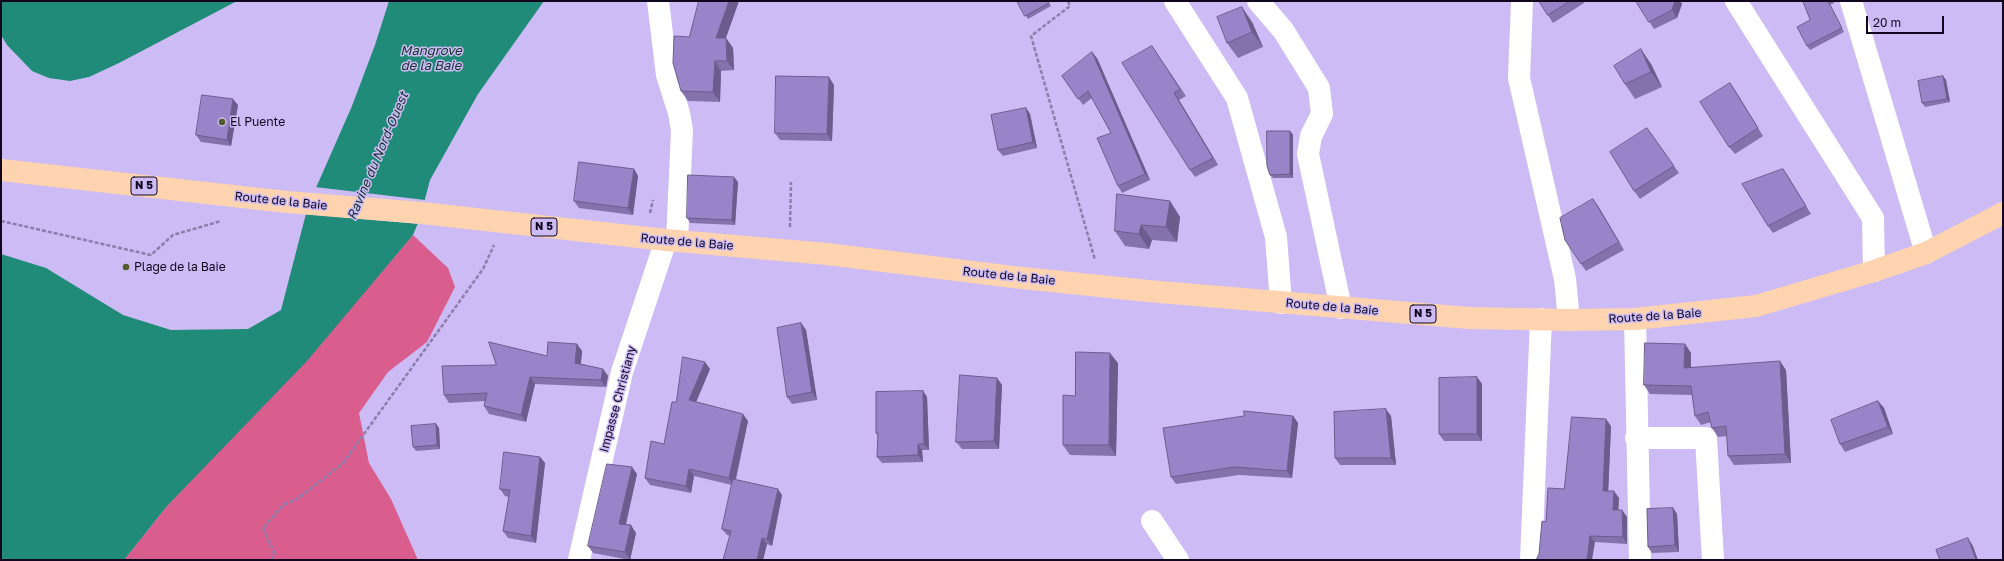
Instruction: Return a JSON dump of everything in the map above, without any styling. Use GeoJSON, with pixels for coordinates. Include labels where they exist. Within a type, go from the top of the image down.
{"type":"FeatureCollection","features":[{"type":"Feature","properties":{"kind":"main road","name":"Route de la Baie"},"geometry":{"type":"LineString","coordinates":[[1,170],[287,202],[422,213],[671,241],[827,254],[1013,277],[1341,308],[1470,318],[1569,320],[1635,319],[1756,306],[1874,271],[1926,253],[2003,213]]}},
{"type":"Feature","properties":{"kind":"street","name":"Impasse Christiany"},"geometry":{"type":"LineString","coordinates":[[578,560],[622,372],[671,241],[682,130],[679,113],[666,68],[658,1]]}},
{"type":"Feature","properties":{"kind":"street"},"geometry":{"type":"LineString","coordinates":[[1175,1],[1237,98],[1276,237],[1281,302]]}},
{"type":"Feature","properties":{"kind":"street"},"geometry":{"type":"LineString","coordinates":[[1258,1],[1283,30],[1319,88],[1322,114],[1311,136],[1308,154],[1341,308]]}},
{"type":"Feature","properties":{"kind":"street"},"geometry":{"type":"LineString","coordinates":[[1522,1],[1519,78],[1565,279],[1569,320]]}},
{"type":"Feature","properties":{"kind":"street"},"geometry":{"type":"LineString","coordinates":[[1736,1],[1873,218],[1874,271]]}},
{"type":"Feature","properties":{"kind":"street"},"geometry":{"type":"LineString","coordinates":[[1851,1],[1926,253]]}},
{"type":"Feature","properties":{"kind":"street"},"geometry":{"type":"LineString","coordinates":[[1531,560],[1541,319]]}},
{"type":"Feature","properties":{"kind":"street"},"geometry":{"type":"LineString","coordinates":[[1635,319],[1636,438],[1640,560]]}},
{"type":"Feature","properties":{"kind":"street"},"geometry":{"type":"LineString","coordinates":[[1636,438],[1706,438],[1713,560]]}},
{"type":"Feature","properties":{"kind":"street"},"geometry":{"type":"LineString","coordinates":[[1152,521],[1178,560]]}},
{"type":"Feature","properties":{"kind":"path"},"geometry":{"type":"LineString","coordinates":[[1068,1],[1070,6],[1031,36],[1095,260]]}},
{"type":"Feature","properties":{"kind":"path"},"geometry":{"type":"LineString","coordinates":[[790,230],[792,182]]}},
{"type":"Feature","properties":{"kind":"path"},"geometry":{"type":"LineString","coordinates":[[1,221],[151,255],[173,235],[226,220]]}},
{"type":"Feature","properties":{"kind":"path"},"geometry":{"type":"LineString","coordinates":[[272,560],[274,552],[264,528],[283,505],[300,497],[343,463],[483,269],[503,222]]}},
{"type":"Feature","properties":{"kind":"shaded area"},"geometry":{"type":"Polygon","coordinates":[[[413,235],[448,268],[455,287],[427,342],[388,372],[359,413],[369,463],[391,499],[418,560],[124,560],[167,506],[343,317],[413,235]]]}},
{"type":"Feature","properties":{"kind":"water"},"geometry":{"type":"Polygon","coordinates":[[[1,1],[237,1],[119,63],[89,77],[70,81],[49,78],[32,71],[7,45],[1,35],[1,1]]]}},
{"type":"Feature","properties":{"kind":"water"},"geometry":{"type":"Polygon","coordinates":[[[389,1],[544,1],[478,94],[430,180],[420,218],[413,235],[307,361],[167,506],[124,560],[1,560],[1,254],[46,268],[123,315],[171,330],[248,329],[281,310],[308,206],[352,106],[375,45],[389,1]]]}},
{"type":"Feature","properties":{"kind":"pier"},"geometry":{"type":"Polygon","coordinates":[[[315,187],[425,200],[422,220],[420,224],[304,214],[315,187]]]}},
{"type":"Feature","properties":{"kind":"building"},"geometry":{"type":"Polygon","coordinates":[[[699,1],[729,1],[716,38],[726,38],[727,61],[715,61],[713,92],[681,91],[673,63],[674,36],[689,37],[699,1]]]}},
{"type":"Feature","properties":{"kind":"building"},"geometry":{"type":"Polygon","coordinates":[[[1017,1],[1048,1],[1049,3],[1025,16],[1017,1]]]}},
{"type":"Feature","properties":{"kind":"building"},"geometry":{"type":"Polygon","coordinates":[[[1539,1],[1570,1],[1548,15],[1539,1]]]}},
{"type":"Feature","properties":{"kind":"building"},"geometry":{"type":"Polygon","coordinates":[[[1636,1],[1675,1],[1672,10],[1649,22],[1636,1]]]}},
{"type":"Feature","properties":{"kind":"building"},"geometry":{"type":"Polygon","coordinates":[[[1803,1],[1828,1],[1842,28],[1807,46],[1797,27],[1810,20],[1803,1]]]}},
{"type":"Feature","properties":{"kind":"building"},"geometry":{"type":"Polygon","coordinates":[[[1242,7],[1252,32],[1227,43],[1217,17],[1242,7]]]}},
{"type":"Feature","properties":{"kind":"building"},"geometry":{"type":"Polygon","coordinates":[[[1152,46],[1180,89],[1174,93],[1213,158],[1190,170],[1122,63],[1152,46]]]}},
{"type":"Feature","properties":{"kind":"building"},"geometry":{"type":"Polygon","coordinates":[[[1641,49],[1651,72],[1625,84],[1614,66],[1641,49]]]}},
{"type":"Feature","properties":{"kind":"building"},"geometry":{"type":"Polygon","coordinates":[[[1092,52],[1145,174],[1118,186],[1097,138],[1111,133],[1088,91],[1078,99],[1062,76],[1092,52]]]}},
{"type":"Feature","properties":{"kind":"building"},"geometry":{"type":"Polygon","coordinates":[[[776,76],[829,77],[827,134],[775,133],[776,76]]]}},
{"type":"Feature","properties":{"kind":"building"},"geometry":{"type":"Polygon","coordinates":[[[1943,76],[1947,99],[1922,103],[1918,81],[1943,76]]]}},
{"type":"Feature","properties":{"kind":"building"},"geometry":{"type":"Polygon","coordinates":[[[1730,83],[1758,128],[1729,147],[1700,102],[1730,83]]]}},
{"type":"Feature","properties":{"kind":"building"},"geometry":{"type":"Polygon","coordinates":[[[202,95],[233,99],[227,140],[196,135],[202,95]]]}},
{"type":"Feature","properties":{"kind":"building"},"geometry":{"type":"Polygon","coordinates":[[[1026,108],[1033,142],[998,150],[991,115],[1026,108]]]}},
{"type":"Feature","properties":{"kind":"building"},"geometry":{"type":"Polygon","coordinates":[[[1647,128],[1674,166],[1634,191],[1610,152],[1647,128]]]}},
{"type":"Feature","properties":{"kind":"building"},"geometry":{"type":"Polygon","coordinates":[[[1267,131],[1290,131],[1290,174],[1270,175],[1267,166],[1267,131]]]}},
{"type":"Feature","properties":{"kind":"building"},"geometry":{"type":"Polygon","coordinates":[[[579,162],[634,169],[628,208],[574,201],[579,162]]]}},
{"type":"Feature","properties":{"kind":"building"},"geometry":{"type":"Polygon","coordinates":[[[1783,169],[1806,206],[1768,226],[1742,184],[1783,169]]]}},
{"type":"Feature","properties":{"kind":"building"},"geometry":{"type":"Polygon","coordinates":[[[688,175],[734,177],[732,220],[687,218],[688,175]]]}},
{"type":"Feature","properties":{"kind":"building"},"geometry":{"type":"Polygon","coordinates":[[[1117,194],[1170,201],[1166,227],[1141,225],[1139,234],[1115,231],[1117,194]]]}},
{"type":"Feature","properties":{"kind":"building"},"geometry":{"type":"Polygon","coordinates":[[[1593,199],[1619,242],[1581,264],[1565,240],[1560,218],[1593,199]]]}},
{"type":"Feature","properties":{"kind":"building"},"geometry":{"type":"Polygon","coordinates":[[[801,323],[812,392],[787,397],[777,328],[801,323]]]}},
{"type":"Feature","properties":{"kind":"building"},"geometry":{"type":"Polygon","coordinates":[[[489,342],[547,356],[548,342],[577,344],[575,363],[603,369],[601,380],[530,377],[521,415],[484,406],[487,393],[444,395],[442,366],[496,365],[489,342]]]}},
{"type":"Feature","properties":{"kind":"building"},"geometry":{"type":"Polygon","coordinates":[[[1645,343],[1685,344],[1684,368],[1780,361],[1785,454],[1728,456],[1726,426],[1712,428],[1708,412],[1695,416],[1691,386],[1644,385],[1645,343]]]}},
{"type":"Feature","properties":{"kind":"building"},"geometry":{"type":"Polygon","coordinates":[[[1076,352],[1110,353],[1109,445],[1063,445],[1063,395],[1075,396],[1076,352]]]}},
{"type":"Feature","properties":{"kind":"building"},"geometry":{"type":"Polygon","coordinates":[[[683,357],[705,362],[689,400],[743,414],[729,478],[689,469],[686,486],[645,478],[651,441],[664,444],[672,402],[676,402],[683,357]]]}},
{"type":"Feature","properties":{"kind":"building"},"geometry":{"type":"Polygon","coordinates":[[[960,375],[997,378],[994,441],[956,442],[960,375]]]}},
{"type":"Feature","properties":{"kind":"building"},"geometry":{"type":"Polygon","coordinates":[[[1477,377],[1477,434],[1439,434],[1439,378],[1477,377]]]}},
{"type":"Feature","properties":{"kind":"building"},"geometry":{"type":"Polygon","coordinates":[[[923,391],[924,444],[918,444],[918,455],[877,457],[878,433],[876,433],[876,392],[923,391]]]}},
{"type":"Feature","properties":{"kind":"building"},"geometry":{"type":"Polygon","coordinates":[[[1878,401],[1888,427],[1840,444],[1831,420],[1878,401]]]}},
{"type":"Feature","properties":{"kind":"building"},"geometry":{"type":"Polygon","coordinates":[[[1386,409],[1391,458],[1335,458],[1334,412],[1386,409]]]}},
{"type":"Feature","properties":{"kind":"building"},"geometry":{"type":"Polygon","coordinates":[[[1244,411],[1293,416],[1287,471],[1234,467],[1171,477],[1163,428],[1244,416],[1244,411]]]}},
{"type":"Feature","properties":{"kind":"building"},"geometry":{"type":"Polygon","coordinates":[[[1572,417],[1606,419],[1603,491],[1614,491],[1613,510],[1622,510],[1623,537],[1590,536],[1587,560],[1536,560],[1539,554],[1542,521],[1546,522],[1548,488],[1564,489],[1572,417]]]}},
{"type":"Feature","properties":{"kind":"building"},"geometry":{"type":"Polygon","coordinates":[[[436,424],[437,445],[413,447],[411,426],[436,424]]]}},
{"type":"Feature","properties":{"kind":"building"},"geometry":{"type":"Polygon","coordinates":[[[504,452],[540,457],[531,536],[503,531],[510,490],[500,489],[504,452]]]}},
{"type":"Feature","properties":{"kind":"building"},"geometry":{"type":"Polygon","coordinates":[[[607,464],[632,467],[619,524],[631,525],[625,552],[588,546],[607,464]]]}},
{"type":"Feature","properties":{"kind":"building"},"geometry":{"type":"Polygon","coordinates":[[[733,479],[778,489],[767,539],[762,538],[757,560],[723,560],[731,531],[722,529],[733,479]]]}},
{"type":"Feature","properties":{"kind":"building"},"geometry":{"type":"Polygon","coordinates":[[[1673,508],[1675,545],[1648,547],[1647,509],[1673,508]]]}},
{"type":"Feature","properties":{"kind":"building"},"geometry":{"type":"Polygon","coordinates":[[[1968,538],[1976,560],[1940,560],[1936,550],[1968,538]]]}},
{"type":"Feature","properties":{"kind":"place","name":"El Puente"},"geometry":{"type":"Point","coordinates":[222,122]}},
{"type":"Feature","properties":{"kind":"place","name":"Plage de la Baie"},"geometry":{"type":"Point","coordinates":[126,267]}},
{"type":"Feature","properties":{"kind":"water label","name":"Mangrove de la Baie"},"geometry":{"type":"Point","coordinates":[431,58]}},
{"type":"Feature","properties":{"kind":"water label","name":"Ravine du Nord-Ouest"},"geometry":{"type":"Point","coordinates":[378,156]}}]}
